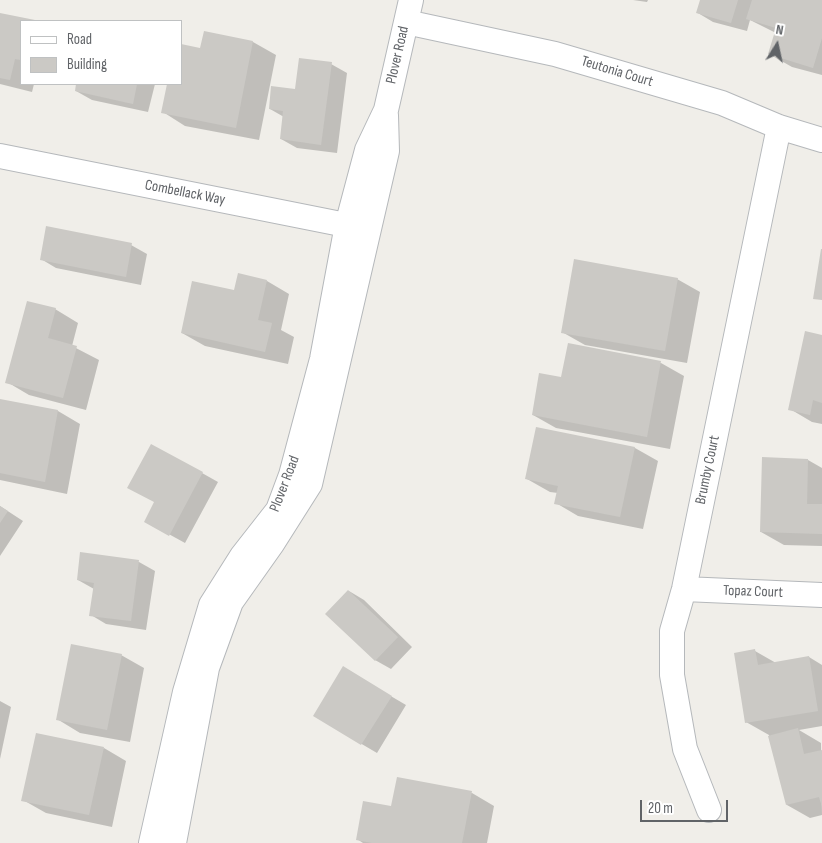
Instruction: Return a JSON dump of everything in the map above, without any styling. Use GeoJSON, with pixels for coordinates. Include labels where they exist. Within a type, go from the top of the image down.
{"type":"FeatureCollection","features":[{"type":"Feature","properties":{"kind":"street","name":"Plover Road"},"geometry":{"type":"LineString","coordinates":[[174,843],[207,668],[231,602],[272,544],[310,484],[358,227],[367,150],[386,110],[409,11]]}},
{"type":"Feature","properties":{"kind":"street","name":"Teutonia Court"},"geometry":{"type":"LineString","coordinates":[[409,11],[722,103],[779,127],[822,140]]}},
{"type":"Feature","properties":{"kind":"street","name":"Brumby Court"},"geometry":{"type":"LineString","coordinates":[[709,810],[685,749],[672,675],[672,631],[684,589],[779,127]]}},
{"type":"Feature","properties":{"kind":"street","name":"Combellack Way"},"geometry":{"type":"LineString","coordinates":[[0,156],[358,227]]}},
{"type":"Feature","properties":{"kind":"street","name":"Plover Road"},"geometry":{"type":"LineString","coordinates":[[151,843],[185,692],[210,605],[242,556],[278,510],[291,475],[358,227]]}},
{"type":"Feature","properties":{"kind":"street","name":"Topaz Court"},"geometry":{"type":"LineString","coordinates":[[684,589],[822,595]]}},
{"type":"Feature","properties":{"kind":"building"},"geometry":{"type":"Polygon","coordinates":[[[700,0],[738,0],[731,23],[696,13],[700,0]]]}},
{"type":"Feature","properties":{"kind":"building"},"geometry":{"type":"Polygon","coordinates":[[[752,0],[822,0],[822,38],[813,68],[768,54],[776,28],[746,19],[752,0]]]}},
{"type":"Feature","properties":{"kind":"building"},"geometry":{"type":"Polygon","coordinates":[[[0,13],[35,20],[20,20],[20,60],[15,59],[10,80],[0,78],[0,13]]]}},
{"type":"Feature","properties":{"kind":"building"},"geometry":{"type":"Polygon","coordinates":[[[204,31],[253,41],[236,128],[161,113],[167,85],[182,85],[182,44],[200,48],[204,31]]]}},
{"type":"Feature","properties":{"kind":"building"},"geometry":{"type":"Polygon","coordinates":[[[299,58],[332,62],[321,145],[280,139],[283,111],[269,109],[271,86],[295,89],[299,58]]]}},
{"type":"Feature","properties":{"kind":"building"},"geometry":{"type":"Polygon","coordinates":[[[76,85],[137,85],[133,104],[75,91],[76,85]]]}},
{"type":"Feature","properties":{"kind":"building"},"geometry":{"type":"Polygon","coordinates":[[[46,226],[132,243],[126,277],[40,260],[46,226]]]}},
{"type":"Feature","properties":{"kind":"building"},"geometry":{"type":"Polygon","coordinates":[[[822,249],[822,300],[813,299],[822,249]]]}},
{"type":"Feature","properties":{"kind":"building"},"geometry":{"type":"Polygon","coordinates":[[[574,259],[678,278],[665,351],[561,333],[574,259]]]}},
{"type":"Feature","properties":{"kind":"building"},"geometry":{"type":"Polygon","coordinates":[[[238,273],[267,280],[258,320],[272,323],[265,352],[181,333],[192,281],[234,290],[238,273]]]}},
{"type":"Feature","properties":{"kind":"building"},"geometry":{"type":"Polygon","coordinates":[[[27,301],[56,308],[48,338],[77,346],[63,398],[5,383],[27,301]]]}},
{"type":"Feature","properties":{"kind":"building"},"geometry":{"type":"Polygon","coordinates":[[[805,331],[822,335],[822,403],[813,400],[810,415],[788,410],[805,331]]]}},
{"type":"Feature","properties":{"kind":"building"},"geometry":{"type":"Polygon","coordinates":[[[568,343],[661,361],[647,437],[532,415],[539,373],[561,377],[568,343]]]}},
{"type":"Feature","properties":{"kind":"building"},"geometry":{"type":"Polygon","coordinates":[[[0,399],[58,410],[45,482],[0,473],[0,399]]]}},
{"type":"Feature","properties":{"kind":"building"},"geometry":{"type":"Polygon","coordinates":[[[536,427],[635,447],[620,517],[554,504],[558,486],[525,479],[536,427]]]}},
{"type":"Feature","properties":{"kind":"building"},"geometry":{"type":"Polygon","coordinates":[[[151,444],[203,472],[169,536],[144,522],[154,502],[127,488],[151,444]]]}},
{"type":"Feature","properties":{"kind":"building"},"geometry":{"type":"Polygon","coordinates":[[[762,457],[808,459],[807,504],[822,504],[822,534],[760,532],[762,457]]]}},
{"type":"Feature","properties":{"kind":"building"},"geometry":{"type":"Polygon","coordinates":[[[0,506],[8,511],[0,523],[0,506]]]}},
{"type":"Feature","properties":{"kind":"building"},"geometry":{"type":"Polygon","coordinates":[[[80,552],[139,560],[131,621],[89,616],[94,583],[77,580],[80,552]]]}},
{"type":"Feature","properties":{"kind":"building"},"geometry":{"type":"Polygon","coordinates":[[[348,590],[398,637],[375,661],[325,614],[348,590]]]}},
{"type":"Feature","properties":{"kind":"building"},"geometry":{"type":"Polygon","coordinates":[[[71,644],[122,654],[107,730],[56,720],[71,644]]]}},
{"type":"Feature","properties":{"kind":"building"},"geometry":{"type":"Polygon","coordinates":[[[755,649],[758,665],[809,656],[818,711],[745,723],[734,653],[755,649]]]}},
{"type":"Feature","properties":{"kind":"building"},"geometry":{"type":"Polygon","coordinates":[[[343,666],[392,696],[361,745],[313,716],[343,666]]]}},
{"type":"Feature","properties":{"kind":"building"},"geometry":{"type":"Polygon","coordinates":[[[798,728],[804,754],[822,750],[822,807],[819,797],[786,805],[768,736],[798,728]]]}},
{"type":"Feature","properties":{"kind":"building"},"geometry":{"type":"Polygon","coordinates":[[[36,733],[104,747],[89,815],[21,801],[36,733]]]}},
{"type":"Feature","properties":{"kind":"building"},"geometry":{"type":"Polygon","coordinates":[[[397,777],[472,791],[462,843],[372,843],[356,840],[363,801],[391,806],[397,777]]]}}]}
